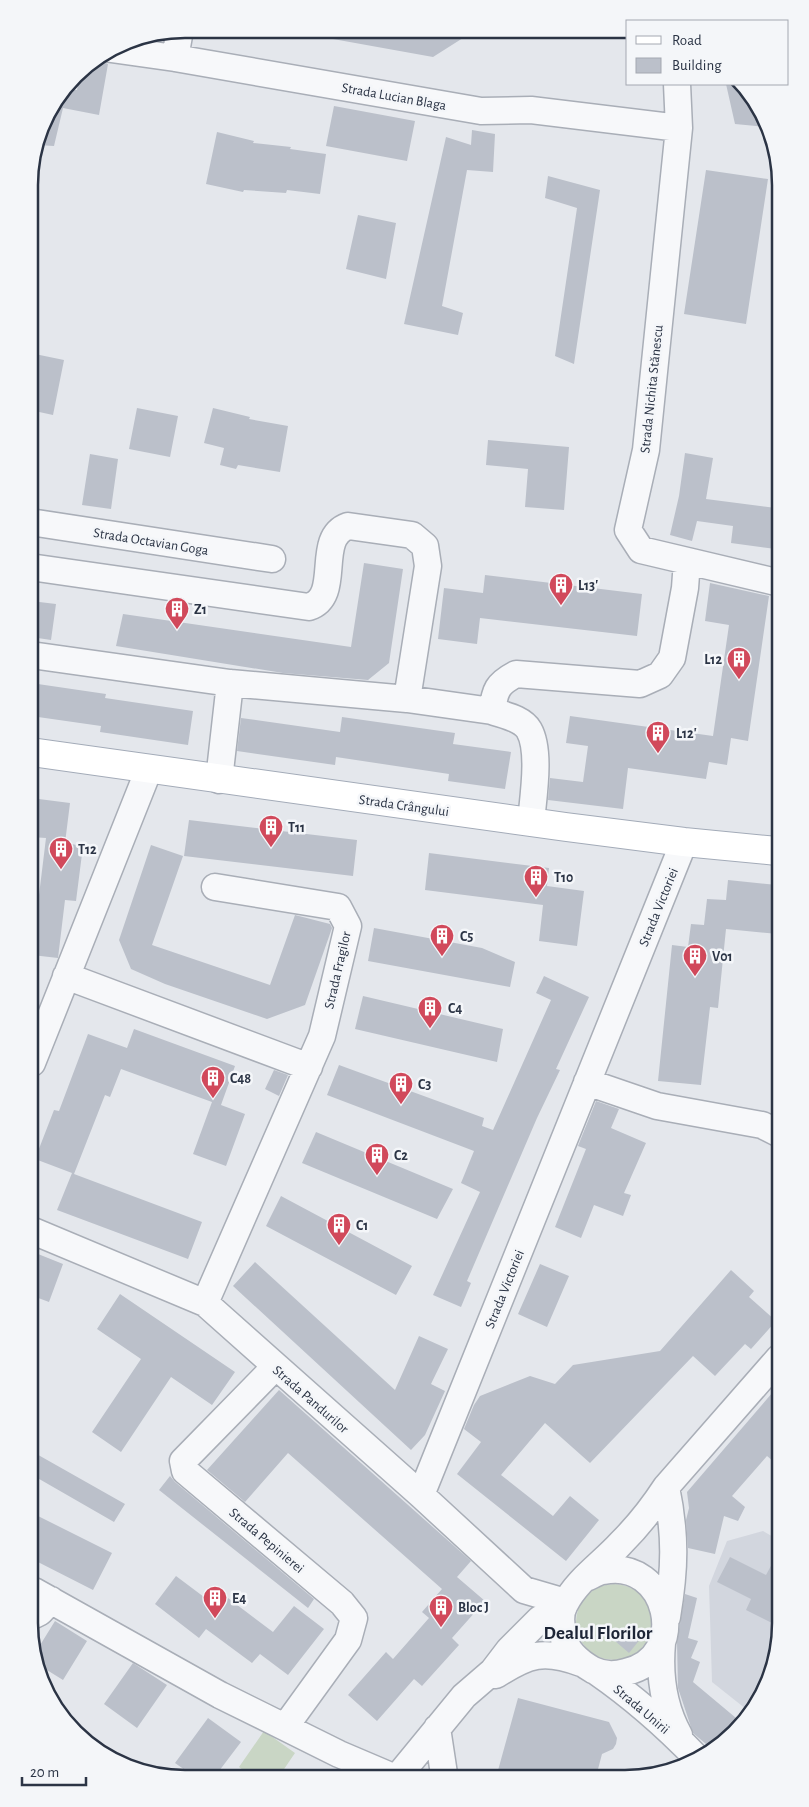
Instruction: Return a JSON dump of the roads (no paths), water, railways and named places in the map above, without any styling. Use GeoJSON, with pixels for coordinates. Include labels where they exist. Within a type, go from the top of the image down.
{"type":"FeatureCollection","features":[{"type":"Feature","properties":{"kind":"main road","name":"Strada Crângului"},"geometry":{"type":"LineString","coordinates":[[38,753],[219,780],[531,822],[684,842],[772,850]]}},
{"type":"Feature","properties":{"kind":"street"},"geometry":{"type":"LineString","coordinates":[[175,58],[179,38]]}},
{"type":"Feature","properties":{"kind":"street","name":"Strada Lucian Blaga"},"geometry":{"type":"LineString","coordinates":[[123,51],[175,58],[481,111],[531,110],[679,128]]}},
{"type":"Feature","properties":{"kind":"street","name":"Strada Nichita Stănescu"},"geometry":{"type":"LineString","coordinates":[[677,85],[679,128],[646,450],[628,530],[641,550],[772,581]]}},
{"type":"Feature","properties":{"kind":"street","name":"Strada Octavian Goga"},"geometry":{"type":"LineString","coordinates":[[38,523],[272,559]]}},
{"type":"Feature","properties":{"kind":"street"},"geometry":{"type":"LineString","coordinates":[[38,568],[309,607],[316,605],[322,600],[333,536],[340,529],[348,526],[412,535],[425,546],[428,566],[407,699]]}},
{"type":"Feature","properties":{"kind":"street"},"geometry":{"type":"LineString","coordinates":[[492,711],[494,692],[504,680],[516,674],[640,684],[660,675],[672,658],[685,588],[687,561]]}},
{"type":"Feature","properties":{"kind":"street"},"geometry":{"type":"LineString","coordinates":[[38,656],[230,683],[407,699],[492,711],[518,720],[529,729],[535,751],[531,822]]}},
{"type":"Feature","properties":{"kind":"street"},"geometry":{"type":"LineString","coordinates":[[219,780],[230,683]]}},
{"type":"Feature","properties":{"kind":"street"},"geometry":{"type":"LineString","coordinates":[[37,1049],[149,770]]}},
{"type":"Feature","properties":{"kind":"street","name":"Strada Victoriei"},"geometry":{"type":"LineString","coordinates":[[421,1496],[684,842]]}},
{"type":"Feature","properties":{"kind":"street","name":"Strada Fragilor"},"geometry":{"type":"LineString","coordinates":[[205,1303],[322,1036],[348,926],[338,907],[215,887]]}},
{"type":"Feature","properties":{"kind":"street"},"geometry":{"type":"LineString","coordinates":[[66,976],[309,1067]]}},
{"type":"Feature","properties":{"kind":"street"},"geometry":{"type":"LineString","coordinates":[[588,1082],[657,1106],[762,1125],[771,1130]]}},
{"type":"Feature","properties":{"kind":"street","name":"Strada Pandurilor"},"geometry":{"type":"LineString","coordinates":[[37,1233],[205,1303],[524,1590],[564,1604]]}},
{"type":"Feature","properties":{"kind":"street","name":"Strada Pepinierei"},"geometry":{"type":"LineString","coordinates":[[275,1367],[183,1461],[185,1471],[342,1603],[354,1618],[348,1640],[285,1727]]}},
{"type":"Feature","properties":{"kind":"street"},"geometry":{"type":"LineString","coordinates":[[403,1770],[464,1696],[492,1671],[509,1650],[540,1619],[564,1604],[586,1578],[621,1543],[666,1487],[771,1367]]}},
{"type":"Feature","properties":{"kind":"street"},"geometry":{"type":"LineString","coordinates":[[464,1696],[508,1667],[527,1658],[542,1654],[559,1655],[589,1668],[616,1675],[635,1670],[651,1659],[664,1634],[674,1560],[674,1522],[666,1487]]}},
{"type":"Feature","properties":{"kind":"street"},"geometry":{"type":"LineString","coordinates":[[586,1578],[603,1571],[612,1570],[622,1570],[640,1576],[655,1589],[664,1605],[664,1634]]}},
{"type":"Feature","properties":{"kind":"street"},"geometry":{"type":"LineString","coordinates":[[40,1602],[339,1754],[377,1770]]}},
{"type":"Feature","properties":{"kind":"street"},"geometry":{"type":"LineString","coordinates":[[564,1604],[563,1635],[570,1651],[589,1668]]}},
{"type":"Feature","properties":{"kind":"street","name":"Strada Unirii"},"geometry":{"type":"LineString","coordinates":[[664,1634],[661,1674],[664,1698],[672,1721],[691,1753]]}},
{"type":"Feature","properties":{"kind":"street","name":"Strada Unirii"},"geometry":{"type":"LineString","coordinates":[[589,1668],[618,1687],[691,1753]]}},
{"type":"Feature","properties":{"kind":"street"},"geometry":{"type":"LineString","coordinates":[[437,1728],[443,1770]]}},
{"type":"Feature","properties":{"kind":"place","name":"L13'"},"geometry":{"type":"Point","coordinates":[561,606]}},
{"type":"Feature","properties":{"kind":"place","name":"Z1"},"geometry":{"type":"Point","coordinates":[177,630]}},
{"type":"Feature","properties":{"kind":"place","name":"L12"},"geometry":{"type":"Point","coordinates":[739,680]}},
{"type":"Feature","properties":{"kind":"place","name":"L12'"},"geometry":{"type":"Point","coordinates":[658,754]}},
{"type":"Feature","properties":{"kind":"place","name":"T11"},"geometry":{"type":"Point","coordinates":[271,848]}},
{"type":"Feature","properties":{"kind":"place","name":"T12"},"geometry":{"type":"Point","coordinates":[61,870]}},
{"type":"Feature","properties":{"kind":"place","name":"T10"},"geometry":{"type":"Point","coordinates":[536,898]}},
{"type":"Feature","properties":{"kind":"place","name":"C5"},"geometry":{"type":"Point","coordinates":[442,957]}},
{"type":"Feature","properties":{"kind":"place","name":"V01"},"geometry":{"type":"Point","coordinates":[695,977]}},
{"type":"Feature","properties":{"kind":"place","name":"C4"},"geometry":{"type":"Point","coordinates":[430,1029]}},
{"type":"Feature","properties":{"kind":"place","name":"C48"},"geometry":{"type":"Point","coordinates":[213,1099]}},
{"type":"Feature","properties":{"kind":"place","name":"C3"},"geometry":{"type":"Point","coordinates":[401,1105]}},
{"type":"Feature","properties":{"kind":"place","name":"C2"},"geometry":{"type":"Point","coordinates":[377,1176]}},
{"type":"Feature","properties":{"kind":"place","name":"C1"},"geometry":{"type":"Point","coordinates":[339,1246]}},
{"type":"Feature","properties":{"kind":"place","name":"E4"},"geometry":{"type":"Point","coordinates":[215,1619]}},
{"type":"Feature","properties":{"kind":"place","name":"Bloc J"},"geometry":{"type":"Point","coordinates":[441,1628]}},
{"type":"Feature","properties":{"kind":"district","name":"Dealul Florilor"},"geometry":{"type":"Point","coordinates":[598,1632]}}]}
